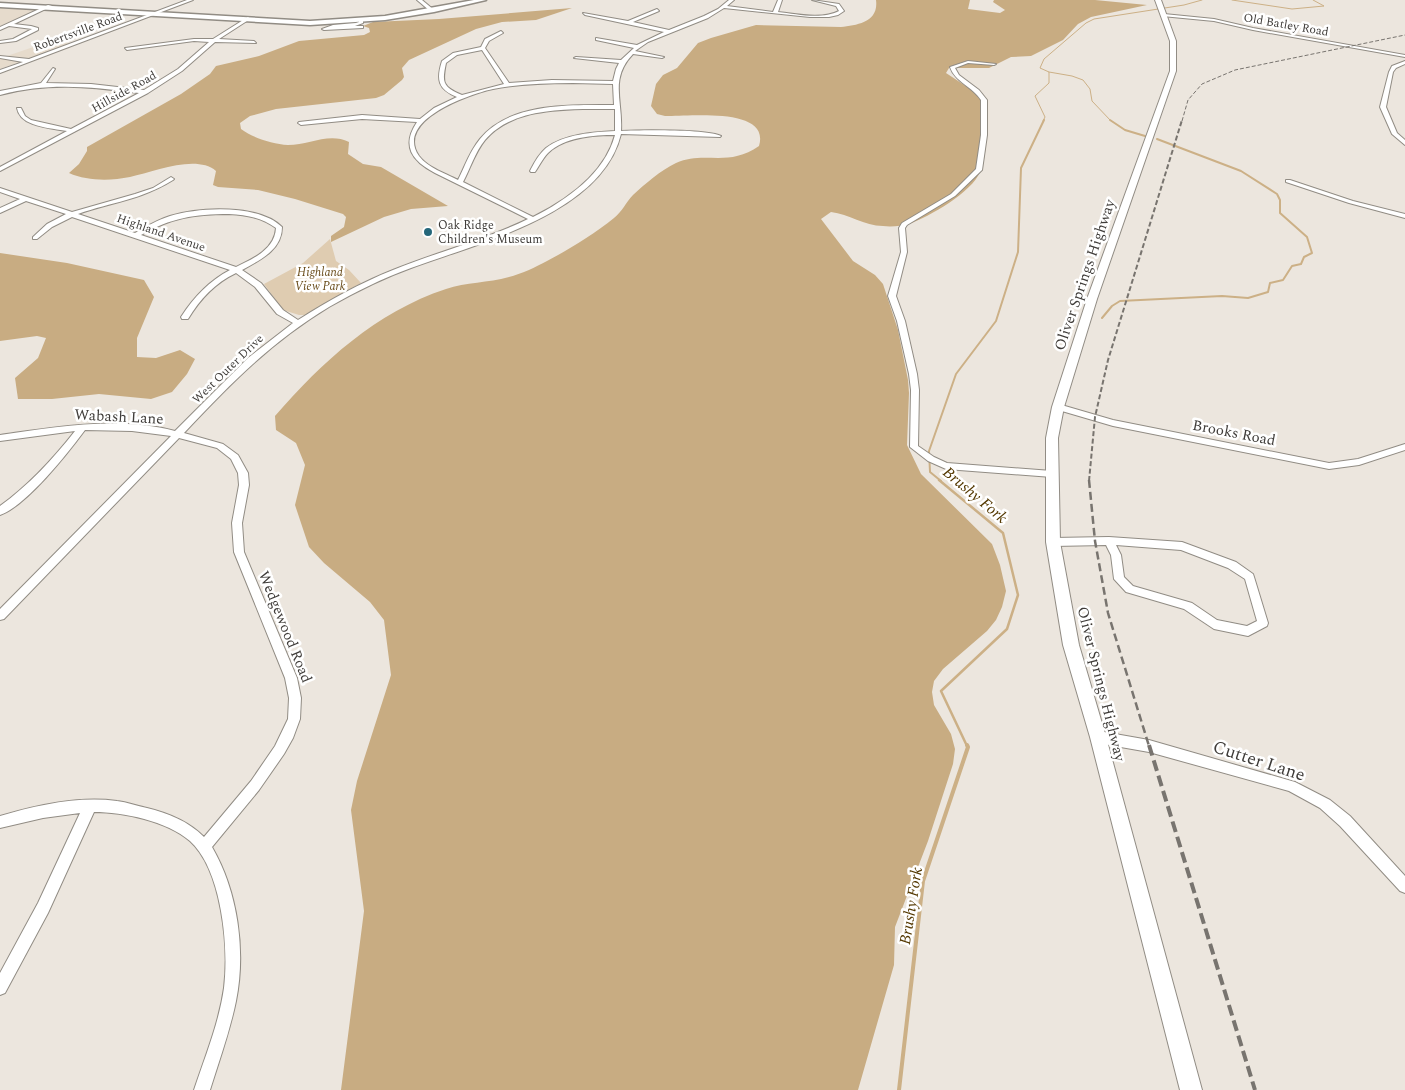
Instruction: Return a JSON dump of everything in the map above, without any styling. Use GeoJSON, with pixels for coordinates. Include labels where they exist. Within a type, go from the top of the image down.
{"type":"FeatureCollection","features":[{"type":"Feature","properties":{"kind":"highway"},"geometry":{"type":"LineString","coordinates":[[0,5],[311,24],[361,23],[473,0],[483,0]]}},
{"type":"Feature","properties":{"kind":"highway"},"geometry":{"type":"LineString","coordinates":[[0,5],[48,7]]}},
{"type":"Feature","properties":{"kind":"highway"},"geometry":{"type":"LineString","coordinates":[[0,5],[5,7],[0,11]]}},
{"type":"Feature","properties":{"kind":"highway"},"geometry":{"type":"LineString","coordinates":[[0,11],[19,6]]}},
{"type":"Feature","properties":{"kind":"main road","name":"Oliver Springs Highway"},"geometry":{"type":"LineString","coordinates":[[1161,8],[1173,40],[1173,71],[1092,299],[1058,407],[1052,438],[1053,542],[1071,645],[1098,737],[1191,1090]]}},
{"type":"Feature","properties":{"kind":"street","name":"Robertsville Road"},"geometry":{"type":"LineString","coordinates":[[0,72],[191,0]]}},
{"type":"Feature","properties":{"kind":"street"},"geometry":{"type":"LineString","coordinates":[[419,0],[431,9]]}},
{"type":"Feature","properties":{"kind":"street","name":"West Outer Drive"},"geometry":{"type":"LineString","coordinates":[[0,616],[252,359],[298,323],[369,283],[494,236],[533,219],[575,194],[596,175],[612,154],[618,134],[618,107],[615,83],[617,72],[622,62],[638,47],[668,31],[708,16],[732,0]]}},
{"type":"Feature","properties":{"kind":"street"},"geometry":{"type":"LineString","coordinates":[[775,13],[780,0]]}},
{"type":"Feature","properties":{"kind":"street"},"geometry":{"type":"LineString","coordinates":[[723,7],[826,16],[838,14],[842,10],[837,5],[814,0]]}},
{"type":"Feature","properties":{"kind":"street"},"geometry":{"type":"LineString","coordinates":[[0,29],[48,7]]}},
{"type":"Feature","properties":{"kind":"street","name":"Old Batley Road"},"geometry":{"type":"LineString","coordinates":[[1161,8],[1252,29],[1405,56]]}},
{"type":"Feature","properties":{"kind":"street"},"geometry":{"type":"LineString","coordinates":[[628,22],[657,10]]}},
{"type":"Feature","properties":{"kind":"street"},"geometry":{"type":"LineString","coordinates":[[584,14],[668,31]]}},
{"type":"Feature","properties":{"kind":"street","name":"Hillside Road"},"geometry":{"type":"LineString","coordinates":[[0,169],[146,92],[180,70],[213,41],[246,20]]}},
{"type":"Feature","properties":{"kind":"street"},"geometry":{"type":"LineString","coordinates":[[361,23],[356,25],[324,29],[361,23]]}},
{"type":"Feature","properties":{"kind":"street"},"geometry":{"type":"LineString","coordinates":[[0,42],[14,40],[36,30],[30,27],[8,26]]}},
{"type":"Feature","properties":{"kind":"street"},"geometry":{"type":"LineString","coordinates":[[483,48],[487,40],[501,32]]}},
{"type":"Feature","properties":{"kind":"street"},"geometry":{"type":"LineString","coordinates":[[164,36],[164,43]]}},
{"type":"Feature","properties":{"kind":"street"},"geometry":{"type":"LineString","coordinates":[[598,39],[638,47]]}},
{"type":"Feature","properties":{"kind":"street"},"geometry":{"type":"LineString","coordinates":[[127,48],[164,43],[254,42]]}},
{"type":"Feature","properties":{"kind":"street"},"geometry":{"type":"LineString","coordinates":[[483,48],[507,84]]}},
{"type":"Feature","properties":{"kind":"street"},"geometry":{"type":"LineString","coordinates":[[461,97],[443,86],[440,79],[444,62],[456,54],[483,48]]}},
{"type":"Feature","properties":{"kind":"street"},"geometry":{"type":"LineString","coordinates":[[631,52],[662,57]]}},
{"type":"Feature","properties":{"kind":"street"},"geometry":{"type":"LineString","coordinates":[[0,57],[29,60]]}},
{"type":"Feature","properties":{"kind":"street"},"geometry":{"type":"LineString","coordinates":[[576,58],[622,62]]}},
{"type":"Feature","properties":{"kind":"street"},"geometry":{"type":"LineString","coordinates":[[994,64],[968,62],[952,67],[955,75],[964,80],[984,100],[984,135],[979,170],[953,195],[908,221],[902,228],[904,252],[892,290],[892,296],[905,337],[914,382],[918,449],[946,466],[1052,474]]}},
{"type":"Feature","properties":{"kind":"street"},"geometry":{"type":"LineString","coordinates":[[1405,62],[1394,67],[1391,72],[1383,107],[1394,134],[1405,143]]}},
{"type":"Feature","properties":{"kind":"street"},"geometry":{"type":"LineString","coordinates":[[43,84],[53,69]]}},
{"type":"Feature","properties":{"kind":"street"},"geometry":{"type":"LineString","coordinates":[[533,219],[430,168],[418,158],[412,146],[412,139],[421,120],[438,108],[461,97],[507,84],[546,81],[615,83]]}},
{"type":"Feature","properties":{"kind":"street"},"geometry":{"type":"LineString","coordinates":[[0,93],[43,84],[71,83],[146,92]]}},
{"type":"Feature","properties":{"kind":"street"},"geometry":{"type":"LineString","coordinates":[[459,183],[483,139],[507,122],[552,109],[618,107]]}},
{"type":"Feature","properties":{"kind":"street"},"geometry":{"type":"LineString","coordinates":[[19,109],[23,116],[29,120],[74,131]]}},
{"type":"Feature","properties":{"kind":"street"},"geometry":{"type":"LineString","coordinates":[[300,123],[362,117],[421,120]]}},
{"type":"Feature","properties":{"kind":"street"},"geometry":{"type":"LineString","coordinates":[[533,170],[544,153],[560,142],[588,135],[718,136]]}},
{"type":"Feature","properties":{"kind":"street"},"geometry":{"type":"LineString","coordinates":[[35,238],[42,230],[72,214],[88,208],[141,196],[171,179]]}},
{"type":"Feature","properties":{"kind":"street"},"geometry":{"type":"LineString","coordinates":[[1288,181],[1351,202],[1405,216]]}},
{"type":"Feature","properties":{"kind":"street","name":"Highland Avenue"},"geometry":{"type":"LineString","coordinates":[[0,190],[237,270],[258,285],[280,312],[298,323]]}},
{"type":"Feature","properties":{"kind":"street"},"geometry":{"type":"LineString","coordinates":[[0,211],[24,198]]}},
{"type":"Feature","properties":{"kind":"street"},"geometry":{"type":"LineString","coordinates":[[135,236],[164,221],[194,213],[228,212],[265,218],[279,227],[280,233],[277,240],[266,253],[224,277],[200,296],[185,317]]}},
{"type":"Feature","properties":{"kind":"street","name":"Brooks Road"},"geometry":{"type":"LineString","coordinates":[[1058,407],[1112,423],[1329,466],[1359,462],[1405,447]]}},
{"type":"Feature","properties":{"kind":"street"},"geometry":{"type":"LineString","coordinates":[[0,511],[42,477],[56,462],[83,426]]}},
{"type":"Feature","properties":{"kind":"street","name":"Wabash Lane"},"geometry":{"type":"LineString","coordinates":[[0,438],[83,426],[132,428],[171,433],[176,436]]}},
{"type":"Feature","properties":{"kind":"street","name":"Wedgewood Road"},"geometry":{"type":"LineString","coordinates":[[176,436],[220,446],[240,463],[244,484],[237,523],[239,552],[296,694],[295,717],[282,747],[204,848]]}},
{"type":"Feature","properties":{"kind":"street"},"geometry":{"type":"LineString","coordinates":[[1053,542],[1109,542],[1182,546],[1232,565],[1249,577],[1263,623],[1248,631],[1214,624],[1188,606],[1130,589],[1119,579],[1116,555],[1109,542]]}},
{"type":"Feature","properties":{"kind":"street","name":"Cutter Lane"},"geometry":{"type":"LineString","coordinates":[[1098,737],[1149,746],[1291,786],[1324,804],[1345,821],[1405,886]]}},
{"type":"Feature","properties":{"kind":"street"},"geometry":{"type":"LineString","coordinates":[[0,988],[43,908],[90,806]]}},
{"type":"Feature","properties":{"kind":"street"},"geometry":{"type":"LineString","coordinates":[[0,822],[45,810],[90,806],[116,807],[165,819],[187,830],[204,848],[218,875],[228,909],[232,939],[232,965],[231,990],[202,1090]]}},
{"type":"Feature","properties":{"kind":"shaded area"},"geometry":{"type":"Polygon","coordinates":[[[876,0],[970,0],[968,9],[1000,13],[1005,10],[993,2],[994,0],[1095,0],[1147,5],[1091,17],[1078,24],[1063,40],[1031,56],[1011,57],[989,68],[949,68],[946,73],[981,96],[986,144],[983,163],[975,180],[949,203],[917,221],[900,226],[876,225],[831,212],[821,219],[853,261],[875,275],[883,284],[898,330],[908,380],[907,445],[921,474],[992,544],[1000,565],[1006,591],[996,620],[987,631],[943,669],[934,681],[932,692],[934,705],[951,734],[955,749],[953,764],[928,841],[895,927],[894,965],[858,1090],[341,1090],[364,911],[351,810],[357,781],[391,675],[384,620],[370,602],[324,563],[309,547],[295,505],[305,465],[296,443],[276,430],[275,416],[331,358],[374,325],[396,311],[446,289],[509,277],[543,263],[573,246],[617,216],[643,186],[659,173],[676,163],[686,159],[737,156],[748,153],[759,146],[759,133],[752,125],[740,119],[708,115],[665,116],[657,114],[651,106],[656,84],[663,75],[677,68],[698,43],[756,25],[841,27],[854,25],[870,18],[876,7],[876,0]]]}},
{"type":"Feature","properties":{"kind":"shaded area"},"geometry":{"type":"Polygon","coordinates":[[[0,7],[39,9],[0,28],[0,7]]]}},
{"type":"Feature","properties":{"kind":"shaded area"},"geometry":{"type":"Polygon","coordinates":[[[572,8],[536,20],[502,22],[476,29],[409,60],[402,68],[404,77],[402,80],[384,95],[376,98],[276,109],[250,116],[240,123],[241,129],[246,132],[257,138],[276,143],[288,145],[334,138],[349,142],[348,154],[363,164],[381,167],[448,206],[411,209],[384,217],[331,242],[331,236],[344,227],[346,217],[343,214],[258,190],[218,187],[213,185],[216,171],[208,166],[186,164],[162,168],[130,177],[107,180],[83,178],[69,173],[79,164],[87,151],[87,147],[181,94],[210,74],[216,66],[259,56],[299,41],[364,35],[370,32],[369,28],[363,26],[373,22],[439,19],[572,8]]]}},
{"type":"Feature","properties":{"kind":"shaded area"},"geometry":{"type":"Polygon","coordinates":[[[45,43],[73,43],[0,69],[0,59],[7,59],[11,57],[7,56],[45,43]]]}},
{"type":"Feature","properties":{"kind":"shaded area"},"geometry":{"type":"Polygon","coordinates":[[[0,253],[67,263],[144,280],[154,297],[137,338],[137,357],[156,358],[180,350],[195,359],[187,374],[172,392],[151,399],[99,394],[52,399],[18,399],[15,378],[38,358],[46,338],[37,336],[0,341],[0,253]]]}},
{"type":"Feature","properties":{"kind":"green space","name":"Highland View Park"},"geometry":{"type":"Polygon","coordinates":[[[330,239],[336,261],[349,270],[361,283],[305,315],[283,310],[264,284],[303,263],[330,239]]]}},
{"type":"Feature","properties":{"kind":"waterway","name":"Brushy Fork"},"geometry":{"type":"LineString","coordinates":[[1049,72],[1040,68],[1044,59],[1086,23],[1094,19],[1184,5],[1202,0]]}},
{"type":"Feature","properties":{"kind":"waterway","name":"Brushy Fork"},"geometry":{"type":"LineString","coordinates":[[1232,0],[1292,9],[1324,6],[1313,0]]}},
{"type":"Feature","properties":{"kind":"waterway","name":"Brushy Fork"},"geometry":{"type":"LineString","coordinates":[[1043,121],[1045,117],[1035,96],[1049,83],[1049,72]]}},
{"type":"Feature","properties":{"kind":"waterway"},"geometry":{"type":"LineString","coordinates":[[1049,72],[1083,80],[1090,89],[1092,101],[1110,120]]}},
{"type":"Feature","properties":{"kind":"waterway","name":"Brushy Fork"},"geometry":{"type":"LineString","coordinates":[[941,481],[930,472],[929,451],[956,374],[996,321],[1018,252],[1021,168],[1044,120]]}},
{"type":"Feature","properties":{"kind":"waterway"},"geometry":{"type":"LineString","coordinates":[[1110,120],[1125,130],[1145,136]]}},
{"type":"Feature","properties":{"kind":"waterway"},"geometry":{"type":"LineString","coordinates":[[1102,318],[1112,306],[1120,301],[1222,296],[1248,298],[1268,292],[1270,283],[1283,280],[1292,266],[1301,264],[1304,257],[1312,253],[1307,237],[1280,213],[1280,200],[1277,194],[1241,171],[1157,139]]}},
{"type":"Feature","properties":{"kind":"waterway","name":"Brushy Fork"},"geometry":{"type":"LineString","coordinates":[[939,480],[1003,533],[1018,595],[1007,629],[941,691],[967,746]]}},
{"type":"Feature","properties":{"kind":"waterway","name":"Brushy Fork"},"geometry":{"type":"LineString","coordinates":[[899,1090],[923,881],[968,747],[967,745]]}},
{"type":"Feature","properties":{"kind":"railway"},"geometry":{"type":"LineString","coordinates":[[1182,121],[1188,100],[1202,84],[1235,70],[1405,35]]}},
{"type":"Feature","properties":{"kind":"railway"},"geometry":{"type":"LineString","coordinates":[[1089,480],[1095,417],[1108,360],[1182,120]]}},
{"type":"Feature","properties":{"kind":"railway"},"geometry":{"type":"LineString","coordinates":[[1089,480],[1095,541],[1108,613],[1149,746]]}},
{"type":"Feature","properties":{"kind":"railway"},"geometry":{"type":"LineString","coordinates":[[1149,745],[1255,1090]]}},
{"type":"Feature","properties":{"kind":"place","name":"Oak Ridge Children's Museum"},"geometry":{"type":"Point","coordinates":[428,232]}}]}
